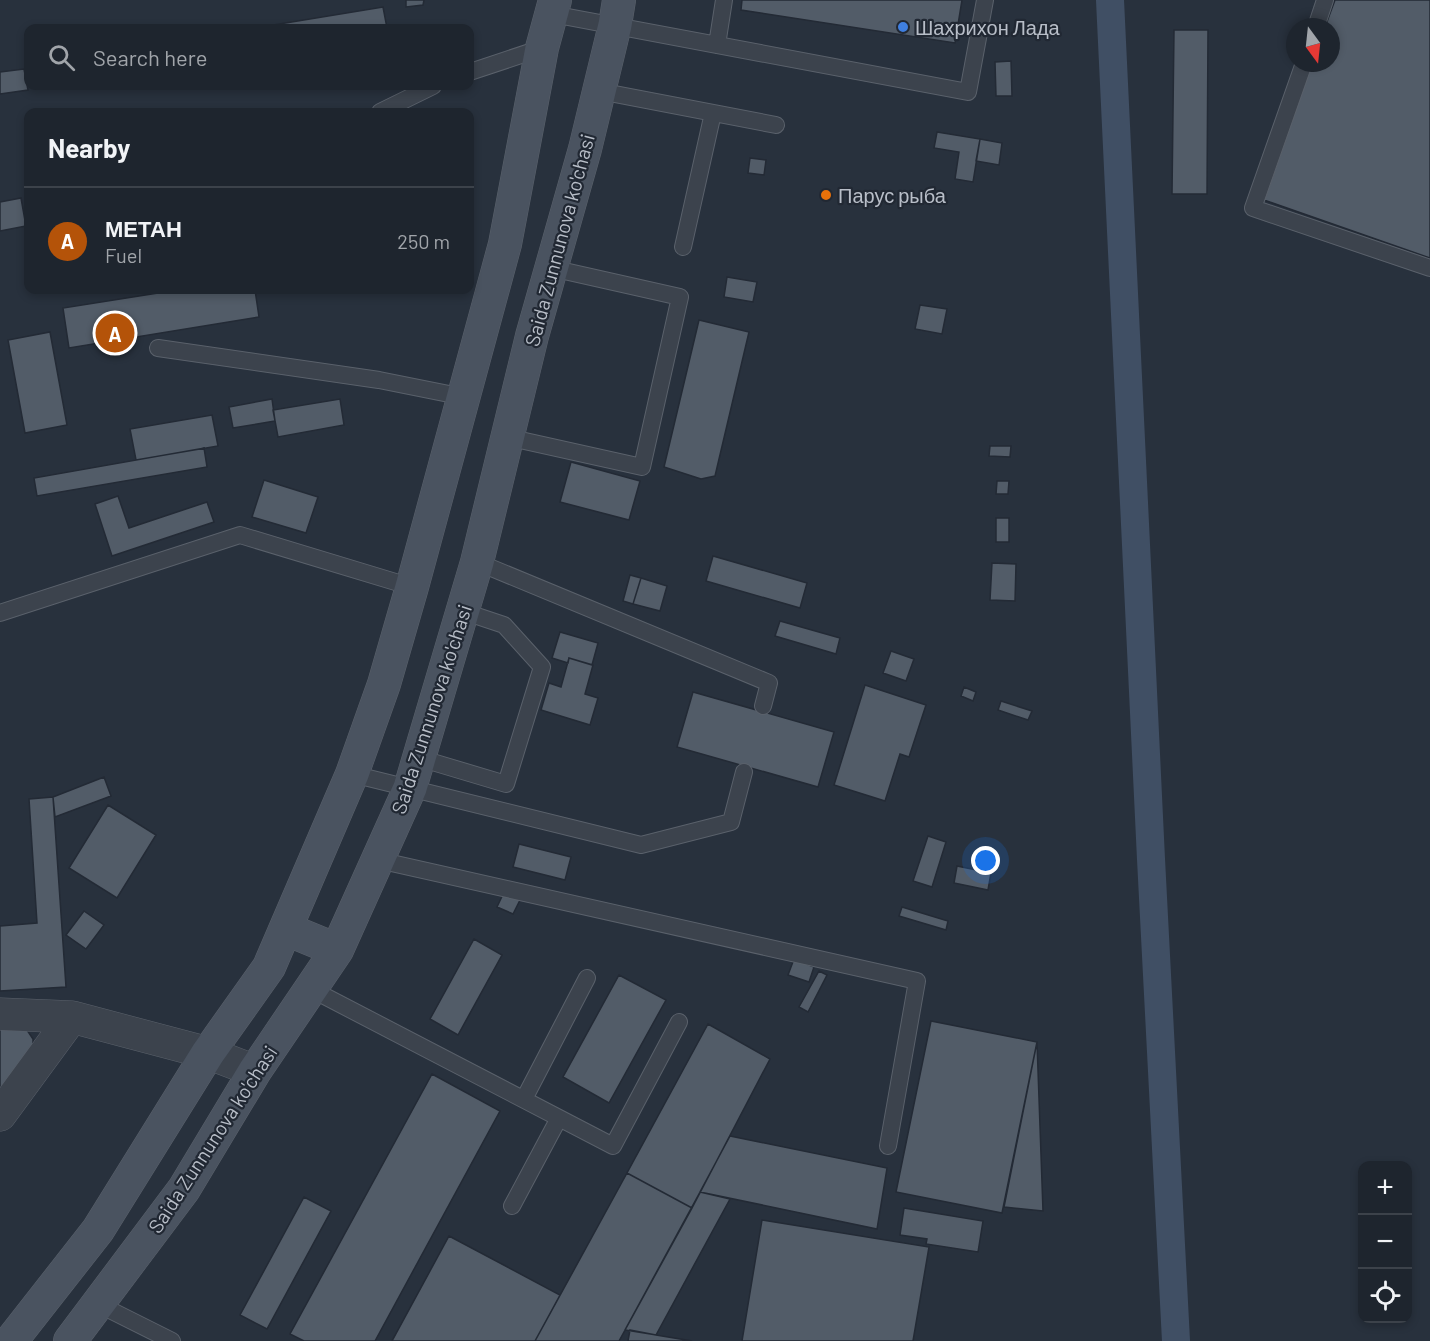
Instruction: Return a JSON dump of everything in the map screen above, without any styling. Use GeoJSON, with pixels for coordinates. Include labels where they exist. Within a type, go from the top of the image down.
{"type":"FeatureCollection","features":[{"type":"Feature","properties":{"kind":"main road"},"geometry":{"type":"LineString","coordinates":[[11,1341],[98,1230],[208,1053],[269,967],[352,774],[384,684],[505,244],[542,48],[554,7]]}},
{"type":"Feature","properties":{"kind":"main road","name":"Saida Zunnunova ko'chasi"},"geometry":{"type":"LineString","coordinates":[[70,1341],[184,1189],[255,1071],[337,950],[415,773],[477,562],[532,336],[585,149],[617,13]]}},
{"type":"Feature","properties":{"kind":"main road"},"geometry":{"type":"LineString","coordinates":[[286,929],[337,950]]}},
{"type":"Feature","properties":{"kind":"street"},"geometry":{"type":"LineString","coordinates":[[0,1014],[72,1017],[208,1053],[255,1071]]}},
{"type":"Feature","properties":{"kind":"street"},"geometry":{"type":"LineString","coordinates":[[0,1115],[72,1017]]}},
{"type":"Feature","properties":{"kind":"lane"},"geometry":{"type":"LineString","coordinates":[[717,45],[724,0]]}},
{"type":"Feature","properties":{"kind":"lane"},"geometry":{"type":"LineString","coordinates":[[554,7],[617,13],[717,45],[969,92],[985,0]]}},
{"type":"Feature","properties":{"kind":"lane"},"geometry":{"type":"LineString","coordinates":[[1319,18],[1325,0]]}},
{"type":"Feature","properties":{"kind":"lane"},"geometry":{"type":"LineString","coordinates":[[474,71],[542,48]]}},
{"type":"Feature","properties":{"kind":"lane"},"geometry":{"type":"LineString","coordinates":[[1301,72],[1253,208],[1430,268]]}},
{"type":"Feature","properties":{"kind":"lane"},"geometry":{"type":"LineString","coordinates":[[388,108],[425,90]]}},
{"type":"Feature","properties":{"kind":"lane"},"geometry":{"type":"LineString","coordinates":[[599,91],[776,124]]}},
{"type":"Feature","properties":{"kind":"lane"},"geometry":{"type":"LineString","coordinates":[[683,247],[713,112]]}},
{"type":"Feature","properties":{"kind":"lane"},"geometry":{"type":"LineString","coordinates":[[507,437],[642,467],[680,297],[551,268]]}},
{"type":"Feature","properties":{"kind":"lane"},"geometry":{"type":"LineString","coordinates":[[158,348],[379,380],[464,397]]}},
{"type":"Feature","properties":{"kind":"lane"},"geometry":{"type":"LineString","coordinates":[[0,613],[240,535],[412,587]]}},
{"type":"Feature","properties":{"kind":"lane"},"geometry":{"type":"LineString","coordinates":[[477,562],[769,683],[763,706]]}},
{"type":"Feature","properties":{"kind":"lane"},"geometry":{"type":"LineString","coordinates":[[352,774],[415,773],[506,784],[542,667],[504,625],[462,611]]}},
{"type":"Feature","properties":{"kind":"lane"},"geometry":{"type":"LineString","coordinates":[[415,773],[641,845],[730,822],[744,772]]}},
{"type":"Feature","properties":{"kind":"lane"},"geometry":{"type":"LineString","coordinates":[[378,860],[916,981],[888,1146]]}},
{"type":"Feature","properties":{"kind":"lane"},"geometry":{"type":"LineString","coordinates":[[524,1099],[587,978]]}},
{"type":"Feature","properties":{"kind":"lane"},"geometry":{"type":"LineString","coordinates":[[311,989],[613,1146],[679,1022]]}},
{"type":"Feature","properties":{"kind":"lane"},"geometry":{"type":"LineString","coordinates":[[512,1206],[559,1118]]}},
{"type":"Feature","properties":{"kind":"lane"},"geometry":{"type":"LineString","coordinates":[[98,1304],[172,1341]]}},
{"type":"Feature","properties":{"kind":"building"},"geometry":{"type":"Polygon","coordinates":[[[406,0],[424,0],[423,5],[406,7],[406,0]]]}},
{"type":"Feature","properties":{"kind":"building","name":"Шахрихон Лада"},"geometry":{"type":"Polygon","coordinates":[[[742,0],[962,0],[955,43],[741,10],[742,0]]]}},
{"type":"Feature","properties":{"kind":"building"},"geometry":{"type":"Polygon","coordinates":[[[1335,0],[1430,0],[1430,258],[1264,200],[1309,72],[1340,72],[1340,18],[1328,18],[1335,0]]]}},
{"type":"Feature","properties":{"kind":"building"},"geometry":{"type":"Polygon","coordinates":[[[383,7],[386,24],[279,24],[383,7]]]}},
{"type":"Feature","properties":{"kind":"building"},"geometry":{"type":"Polygon","coordinates":[[[1174,30],[1208,30],[1207,194],[1172,194],[1174,30]]]}},
{"type":"Feature","properties":{"kind":"building"},"geometry":{"type":"Polygon","coordinates":[[[1011,61],[1012,96],[996,96],[995,62],[1011,61]]]}},
{"type":"Feature","properties":{"kind":"building"},"geometry":{"type":"Polygon","coordinates":[[[24,69],[24,90],[28,90],[0,94],[0,72],[24,69]]]}},
{"type":"Feature","properties":{"kind":"building"},"geometry":{"type":"Polygon","coordinates":[[[937,132],[980,139],[973,182],[955,179],[959,152],[934,148],[937,132]]]}},
{"type":"Feature","properties":{"kind":"building"},"geometry":{"type":"Polygon","coordinates":[[[980,139],[1002,143],[999,165],[976,161],[980,139]]]}},
{"type":"Feature","properties":{"kind":"building"},"geometry":{"type":"Polygon","coordinates":[[[750,158],[766,160],[764,175],[748,173],[750,158]]]}},
{"type":"Feature","properties":{"kind":"building"},"geometry":{"type":"Polygon","coordinates":[[[21,198],[24,226],[0,231],[0,202],[21,198]]]}},
{"type":"Feature","properties":{"kind":"building"},"geometry":{"type":"Polygon","coordinates":[[[727,277],[757,282],[753,302],[724,297],[727,277]]]}},
{"type":"Feature","properties":{"kind":"building"},"geometry":{"type":"Polygon","coordinates":[[[152,294],[256,294],[259,317],[69,348],[63,308],[152,294]]]}},
{"type":"Feature","properties":{"kind":"building"},"geometry":{"type":"Polygon","coordinates":[[[920,305],[947,309],[942,334],[915,329],[920,305]]]}},
{"type":"Feature","properties":{"kind":"building"},"geometry":{"type":"Polygon","coordinates":[[[699,320],[749,332],[715,476],[701,479],[664,467],[699,320]]]}},
{"type":"Feature","properties":{"kind":"building"},"geometry":{"type":"Polygon","coordinates":[[[50,332],[67,425],[25,433],[8,340],[50,332]]]}},
{"type":"Feature","properties":{"kind":"building"},"geometry":{"type":"Polygon","coordinates":[[[272,399],[275,421],[233,428],[229,407],[272,399]]]}},
{"type":"Feature","properties":{"kind":"building"},"geometry":{"type":"Polygon","coordinates":[[[340,399],[344,425],[278,437],[273,410],[340,399]]]}},
{"type":"Feature","properties":{"kind":"building"},"geometry":{"type":"Polygon","coordinates":[[[212,415],[218,446],[136,460],[130,429],[212,415]]]}},
{"type":"Feature","properties":{"kind":"building"},"geometry":{"type":"Polygon","coordinates":[[[990,446],[1011,446],[1010,457],[989,456],[990,446]]]}},
{"type":"Feature","properties":{"kind":"building"},"geometry":{"type":"Polygon","coordinates":[[[204,448],[207,467],[37,496],[34,478],[204,448]]]}},
{"type":"Feature","properties":{"kind":"building"},"geometry":{"type":"Polygon","coordinates":[[[571,462],[640,481],[629,520],[560,502],[571,462]]]}},
{"type":"Feature","properties":{"kind":"building"},"geometry":{"type":"Polygon","coordinates":[[[264,480],[318,497],[306,533],[252,517],[264,480]]]}},
{"type":"Feature","properties":{"kind":"building"},"geometry":{"type":"Polygon","coordinates":[[[997,481],[1009,481],[1008,494],[996,494],[997,481]]]}},
{"type":"Feature","properties":{"kind":"building"},"geometry":{"type":"Polygon","coordinates":[[[118,496],[129,528],[207,502],[214,522],[112,556],[95,504],[118,496]]]}},
{"type":"Feature","properties":{"kind":"building"},"geometry":{"type":"Polygon","coordinates":[[[996,518],[1009,518],[1009,542],[996,542],[996,518]]]}},
{"type":"Feature","properties":{"kind":"building"},"geometry":{"type":"Polygon","coordinates":[[[713,556],[807,583],[800,608],[706,581],[713,556]]]}},
{"type":"Feature","properties":{"kind":"building"},"geometry":{"type":"Polygon","coordinates":[[[992,563],[1016,564],[1015,601],[990,600],[992,563]]]}},
{"type":"Feature","properties":{"kind":"building"},"geometry":{"type":"Polygon","coordinates":[[[630,575],[641,578],[633,604],[623,601],[630,575]]]}},
{"type":"Feature","properties":{"kind":"building"},"geometry":{"type":"Polygon","coordinates":[[[641,578],[667,586],[660,611],[633,604],[641,578]]]}},
{"type":"Feature","properties":{"kind":"building"},"geometry":{"type":"Polygon","coordinates":[[[780,621],[840,638],[836,654],[775,636],[780,621]]]}},
{"type":"Feature","properties":{"kind":"building"},"geometry":{"type":"Polygon","coordinates":[[[560,632],[598,643],[592,665],[569,658],[568,663],[552,658],[560,632]]]}},
{"type":"Feature","properties":{"kind":"building"},"geometry":{"type":"Polygon","coordinates":[[[891,651],[914,659],[906,681],[883,673],[891,651]]]}},
{"type":"Feature","properties":{"kind":"building"},"geometry":{"type":"Polygon","coordinates":[[[569,658],[593,665],[585,694],[598,698],[590,725],[541,710],[549,683],[561,687],[569,658]]]}},
{"type":"Feature","properties":{"kind":"building"},"geometry":{"type":"Polygon","coordinates":[[[865,685],[926,705],[909,757],[900,754],[885,801],[834,785],[865,685]]]}},
{"type":"Feature","properties":{"kind":"building"},"geometry":{"type":"Polygon","coordinates":[[[964,687],[976,692],[973,701],[961,696],[964,687]]]}},
{"type":"Feature","properties":{"kind":"building"},"geometry":{"type":"Polygon","coordinates":[[[693,692],[834,732],[818,787],[677,747],[693,692]]]}},
{"type":"Feature","properties":{"kind":"building"},"geometry":{"type":"Polygon","coordinates":[[[1001,701],[1032,711],[1028,720],[998,710],[1001,701]]]}},
{"type":"Feature","properties":{"kind":"building"},"geometry":{"type":"Polygon","coordinates":[[[104,777],[111,796],[55,817],[53,797],[104,777]]]}},
{"type":"Feature","properties":{"kind":"building"},"geometry":{"type":"Polygon","coordinates":[[[53,797],[66,987],[0,991],[0,926],[37,923],[29,799],[53,797]]]}},
{"type":"Feature","properties":{"kind":"building"},"geometry":{"type":"Polygon","coordinates":[[[108,805],[156,835],[117,898],[69,868],[108,805]]]}},
{"type":"Feature","properties":{"kind":"building"},"geometry":{"type":"Polygon","coordinates":[[[928,836],[946,842],[932,887],[913,881],[928,836]]]}},
{"type":"Feature","properties":{"kind":"building"},"geometry":{"type":"Polygon","coordinates":[[[519,844],[571,857],[565,880],[513,867],[519,844]]]}},
{"type":"Feature","properties":{"kind":"building"},"geometry":{"type":"Polygon","coordinates":[[[957,866],[991,873],[988,890],[954,883],[957,866]]]}},
{"type":"Feature","properties":{"kind":"building"},"geometry":{"type":"Polygon","coordinates":[[[505,890],[521,898],[513,914],[497,907],[505,890]]]}},
{"type":"Feature","properties":{"kind":"building"},"geometry":{"type":"Polygon","coordinates":[[[902,907],[948,921],[946,930],[899,916],[902,907]]]}},
{"type":"Feature","properties":{"kind":"building"},"geometry":{"type":"Polygon","coordinates":[[[84,911],[104,925],[86,949],[66,935],[84,911]]]}},
{"type":"Feature","properties":{"kind":"building"},"geometry":{"type":"Polygon","coordinates":[[[474,939],[502,955],[458,1035],[430,1019],[474,939]]]}},
{"type":"Feature","properties":{"kind":"building"},"geometry":{"type":"Polygon","coordinates":[[[794,959],[814,967],[809,982],[788,975],[794,959]]]}},
{"type":"Feature","properties":{"kind":"building"},"geometry":{"type":"Polygon","coordinates":[[[819,971],[827,975],[808,1012],[799,1007],[819,971]]]}},
{"type":"Feature","properties":{"kind":"building"},"geometry":{"type":"Polygon","coordinates":[[[619,975],[666,1000],[609,1103],[563,1077],[619,975]]]}},
{"type":"Feature","properties":{"kind":"building"},"geometry":{"type":"Polygon","coordinates":[[[931,1021],[1037,1042],[1002,1213],[896,1192],[931,1021]]]}},
{"type":"Feature","properties":{"kind":"building"},"geometry":{"type":"Polygon","coordinates":[[[0,1024],[25,1027],[33,1039],[33,1049],[0,1093],[0,1024]]]}},
{"type":"Feature","properties":{"kind":"building"},"geometry":{"type":"Polygon","coordinates":[[[708,1024],[770,1059],[692,1208],[627,1173],[708,1024]]]}},
{"type":"Feature","properties":{"kind":"building"},"geometry":{"type":"Polygon","coordinates":[[[1037,1042],[1043,1211],[1004,1207],[1037,1042]]]}},
{"type":"Feature","properties":{"kind":"building"},"geometry":{"type":"Polygon","coordinates":[[[432,1074],[500,1111],[375,1341],[304,1341],[290,1334],[432,1074]]]}},
{"type":"Feature","properties":{"kind":"building"},"geometry":{"type":"Polygon","coordinates":[[[730,1136],[887,1168],[877,1229],[700,1192],[730,1136]]]}},
{"type":"Feature","properties":{"kind":"building"},"geometry":{"type":"Polygon","coordinates":[[[627,1173],[692,1208],[619,1341],[535,1341],[627,1173]]]}},
{"type":"Feature","properties":{"kind":"building"},"geometry":{"type":"Polygon","coordinates":[[[700,1192],[730,1199],[656,1335],[625,1330],[700,1192]]]}},
{"type":"Feature","properties":{"kind":"building"},"geometry":{"type":"Polygon","coordinates":[[[304,1197],[331,1211],[267,1329],[240,1315],[304,1197]]]}},
{"type":"Feature","properties":{"kind":"building"},"geometry":{"type":"Polygon","coordinates":[[[904,1208],[983,1221],[978,1252],[926,1244],[927,1239],[900,1235],[904,1208]]]}},
{"type":"Feature","properties":{"kind":"building"},"geometry":{"type":"Polygon","coordinates":[[[762,1220],[929,1247],[913,1341],[742,1341],[762,1220]]]}},
{"type":"Feature","properties":{"kind":"building"},"geometry":{"type":"Polygon","coordinates":[[[449,1236],[560,1295],[535,1341],[392,1341],[449,1236]]]}},
{"type":"Feature","properties":{"kind":"building"},"geometry":{"type":"Polygon","coordinates":[[[630,1330],[656,1335],[692,1341],[628,1341],[630,1330]]]}},
{"type":"Feature","properties":{"kind":"waterway"},"geometry":{"type":"LineString","coordinates":[[1110,0],[1176,1341]]}},
{"type":"Feature","properties":{"kind":"place","name":"Шахрихон Лада"},"geometry":{"type":"Point","coordinates":[903,27]}},
{"type":"Feature","properties":{"kind":"place","name":"Парус рыба"},"geometry":{"type":"Point","coordinates":[826,195]}},
{"type":"Feature","properties":{"kind":"place","name":"МЕТАН"},"geometry":{"type":"Point","coordinates":[115,333]}}]}
